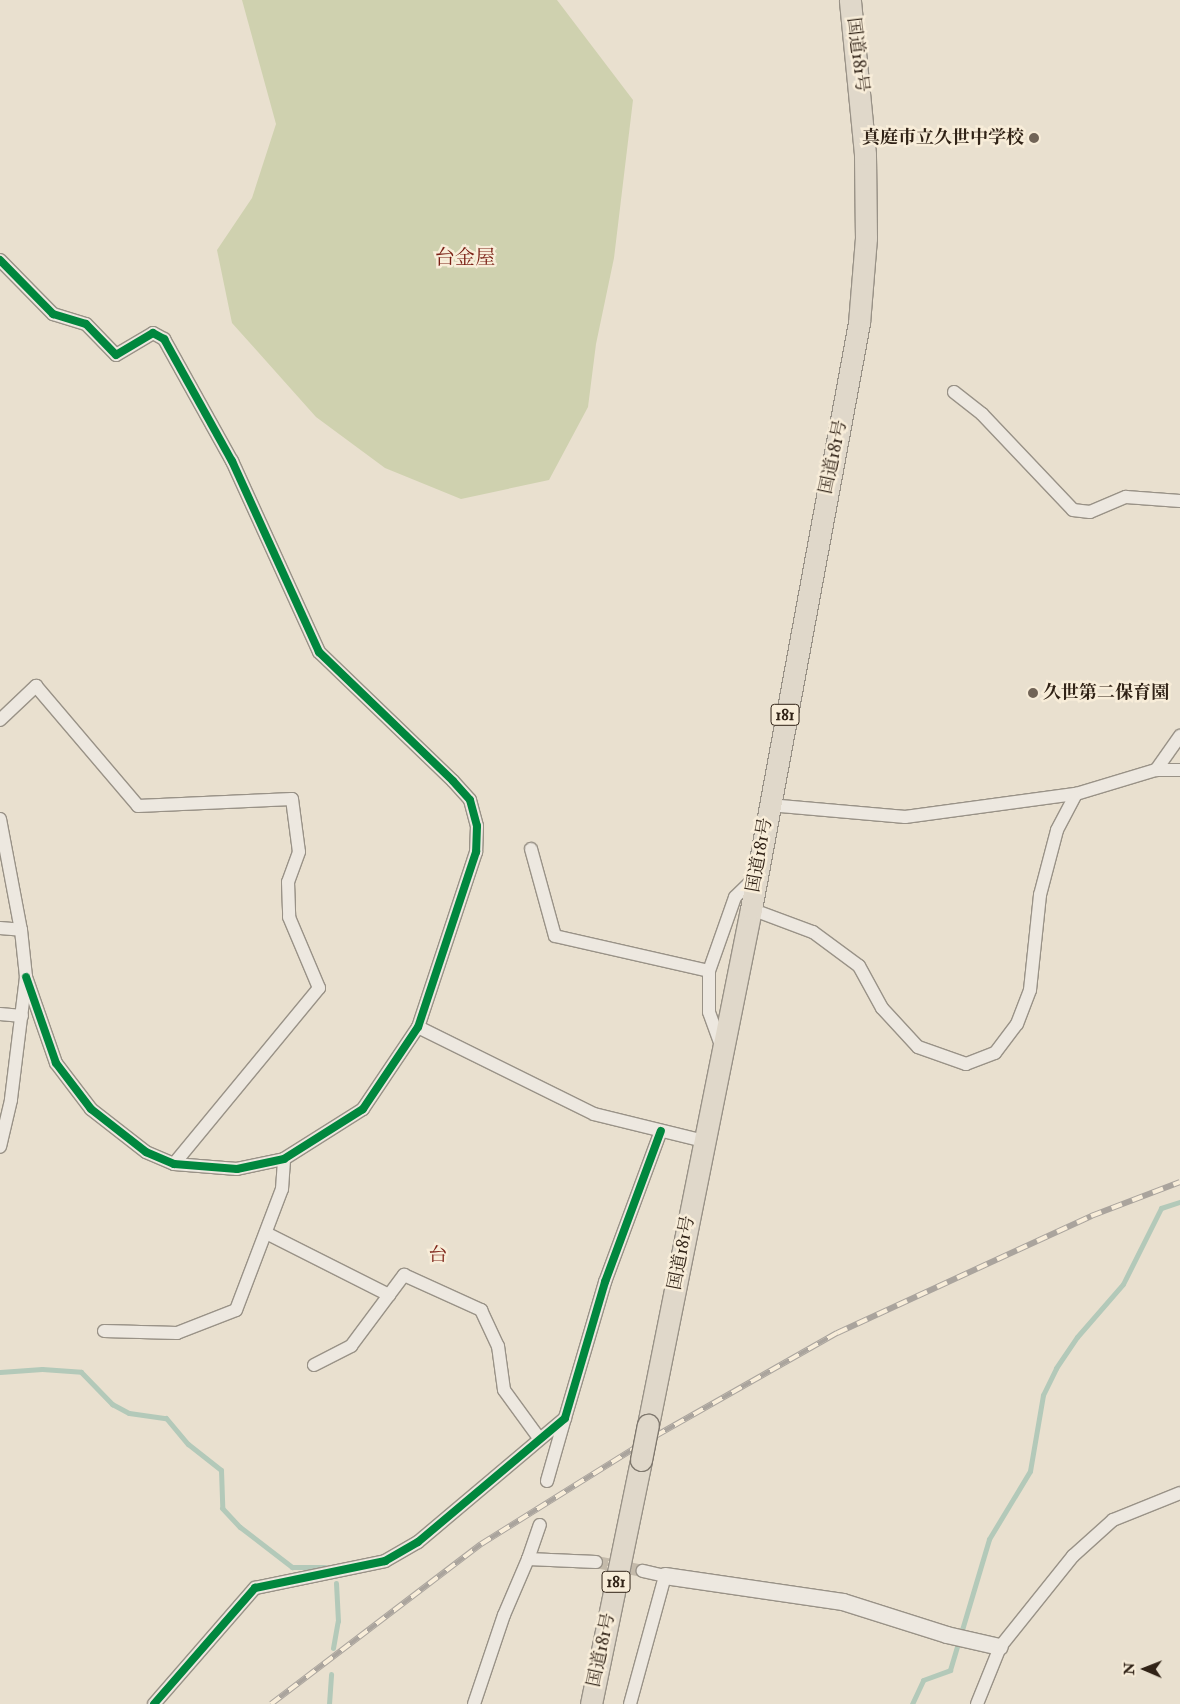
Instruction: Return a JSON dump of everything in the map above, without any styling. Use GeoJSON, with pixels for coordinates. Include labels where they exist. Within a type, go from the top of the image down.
{"type":"FeatureCollection","features":[{"type":"Feature","properties":{"kind":"highway","name":"国道181号"},"geometry":{"type":"LineString","coordinates":[[591,1704],[751,909],[859,323],[866,238],[865,154],[850,0]]}},
{"type":"Feature","properties":{"kind":"street"},"geometry":{"type":"LineString","coordinates":[[0,260],[53,314],[86,324],[116,355],[153,333],[164,340],[232,461],[319,652],[470,800],[477,826],[476,852],[418,1027],[363,1109],[284,1159],[237,1169],[174,1164],[146,1152],[91,1109],[56,1063],[26,977]]}},
{"type":"Feature","properties":{"kind":"street"},"geometry":{"type":"LineString","coordinates":[[954,392],[982,414],[1073,510],[1090,512],[1126,497],[1180,501]]}},
{"type":"Feature","properties":{"kind":"street"},"geometry":{"type":"LineString","coordinates":[[0,720],[36,686],[138,806],[292,800],[299,852],[288,882],[290,917],[319,988],[174,1164]]}},
{"type":"Feature","properties":{"kind":"street"},"geometry":{"type":"LineString","coordinates":[[1156,770],[1180,736]]}},
{"type":"Feature","properties":{"kind":"street"},"geometry":{"type":"LineString","coordinates":[[769,805],[905,817],[1076,794],[1156,770],[1180,770]]}},
{"type":"Feature","properties":{"kind":"street"},"geometry":{"type":"LineString","coordinates":[[751,909],[813,932],[859,966],[882,1008],[918,1047],[966,1064],[995,1054],[1017,1024],[1030,990],[1040,895],[1057,830],[1076,794]]}},
{"type":"Feature","properties":{"kind":"street"},"geometry":{"type":"LineString","coordinates":[[0,1147],[6,1099],[22,1016],[26,977],[21,930],[1,825]]}},
{"type":"Feature","properties":{"kind":"street"},"geometry":{"type":"LineString","coordinates":[[531,849],[554,936],[709,971]]}},
{"type":"Feature","properties":{"kind":"street"},"geometry":{"type":"LineString","coordinates":[[722,1050],[709,1012],[709,971],[736,897],[756,877]]}},
{"type":"Feature","properties":{"kind":"street"},"geometry":{"type":"LineString","coordinates":[[0,928],[21,930]]}},
{"type":"Feature","properties":{"kind":"street"},"geometry":{"type":"LineString","coordinates":[[0,1014],[22,1016]]}},
{"type":"Feature","properties":{"kind":"street"},"geometry":{"type":"LineString","coordinates":[[418,1027],[594,1114],[704,1141]]}},
{"type":"Feature","properties":{"kind":"street"},"geometry":{"type":"LineString","coordinates":[[548,1481],[605,1282],[661,1131]]}},
{"type":"Feature","properties":{"kind":"street"},"geometry":{"type":"LineString","coordinates":[[104,1331],[177,1333],[236,1310],[282,1190],[284,1159]]}},
{"type":"Feature","properties":{"kind":"street"},"geometry":{"type":"LineString","coordinates":[[266,1233],[389,1295]]}},
{"type":"Feature","properties":{"kind":"street"},"geometry":{"type":"LineString","coordinates":[[314,1365],[351,1346],[404,1275],[481,1310],[498,1346],[504,1390],[539,1438]]}},
{"type":"Feature","properties":{"kind":"street"},"geometry":{"type":"LineString","coordinates":[[154,1704],[256,1588],[385,1561],[418,1542],[565,1418]]}},
{"type":"Feature","properties":{"kind":"street"},"geometry":{"type":"LineString","coordinates":[[977,1704],[1000,1647],[1073,1556],[1113,1520],[1180,1494]]}},
{"type":"Feature","properties":{"kind":"street"},"geometry":{"type":"LineString","coordinates":[[474,1704],[504,1615],[540,1525]]}},
{"type":"Feature","properties":{"kind":"street"},"geometry":{"type":"LineString","coordinates":[[528,1558],[596,1562]]}},
{"type":"Feature","properties":{"kind":"street"},"geometry":{"type":"LineString","coordinates":[[642,1571],[843,1602],[947,1635],[1000,1647]]}},
{"type":"Feature","properties":{"kind":"street"},"geometry":{"type":"LineString","coordinates":[[630,1704],[665,1576]]}},
{"type":"Feature","properties":{"kind":"green space"},"geometry":{"type":"Polygon","coordinates":[[[242,0],[557,0],[633,100],[614,258],[596,344],[588,407],[549,480],[461,499],[385,468],[316,417],[232,323],[217,250],[252,198],[276,124],[242,0]]]}},
{"type":"Feature","properties":{"kind":"waterway"},"geometry":{"type":"LineString","coordinates":[[912,1704],[923,1680],[950,1670],[989,1539],[1030,1471],[1043,1395],[1056,1368],[1077,1337],[1123,1284],[1161,1208],[1180,1202]]}},
{"type":"Feature","properties":{"kind":"waterway"},"geometry":{"type":"LineString","coordinates":[[0,1372],[42,1369],[81,1372],[112,1404],[129,1413],[166,1418],[188,1444],[221,1470],[222,1508],[240,1527],[292,1567],[325,1567]]}},
{"type":"Feature","properties":{"kind":"waterway"},"geometry":{"type":"LineString","coordinates":[[333,1648],[338,1621],[336,1583]]}},
{"type":"Feature","properties":{"kind":"waterway"},"geometry":{"type":"LineString","coordinates":[[329,1704],[331,1674]]}},
{"type":"Feature","properties":{"kind":"tunnel"},"geometry":{"type":"LineString","coordinates":[[596,1562],[643,1571]]}},
{"type":"Feature","properties":{"kind":"railway"},"geometry":{"type":"LineString","coordinates":[[271,1704],[481,1544],[636,1447],[837,1333],[1091,1216],[1180,1182]]}},
{"type":"Feature","properties":{"kind":"cycle path"},"geometry":{"type":"LineString","coordinates":[[0,260],[53,314],[86,324],[116,355],[153,333],[164,339],[232,461],[319,652],[453,781],[470,800],[477,826],[476,852],[418,1027],[363,1109],[284,1159],[237,1169],[174,1164],[146,1152],[91,1109],[56,1063],[26,977]]}},
{"type":"Feature","properties":{"kind":"cycle path"},"geometry":{"type":"LineString","coordinates":[[154,1704],[255,1588],[385,1561],[418,1542],[565,1418],[605,1282],[661,1131]]}},
{"type":"Feature","properties":{"kind":"place","name":"真庭市立久世中学校"},"geometry":{"type":"Point","coordinates":[1034,138]}},
{"type":"Feature","properties":{"kind":"place","name":"久世第二保育園"},"geometry":{"type":"Point","coordinates":[1033,693]}},
{"type":"Feature","properties":{"kind":"district","name":"台金屋"},"geometry":{"type":"Point","coordinates":[465,257]}},
{"type":"Feature","properties":{"kind":"district","name":"台"},"geometry":{"type":"Point","coordinates":[438,1256]}}]}
